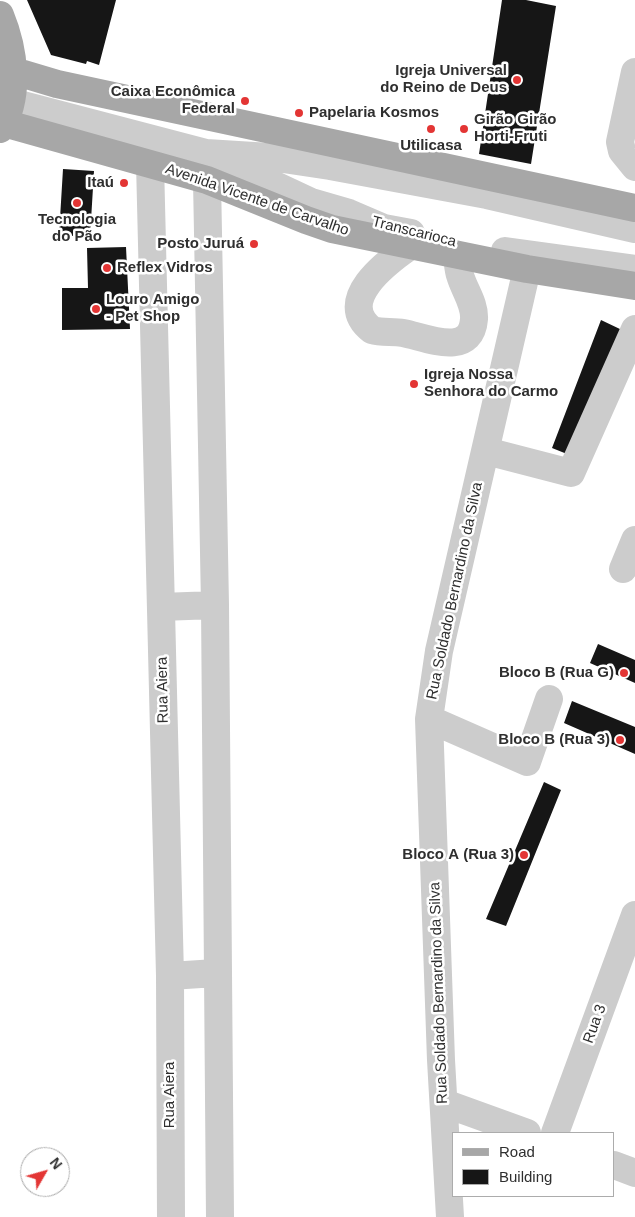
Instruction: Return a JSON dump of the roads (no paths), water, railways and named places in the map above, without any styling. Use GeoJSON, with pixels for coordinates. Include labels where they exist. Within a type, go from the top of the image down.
{"type":"FeatureCollection","features":[{"type":"Feature","properties":{"kind":"main road"},"geometry":{"type":"LineString","coordinates":[[0,15],[12,53],[7,69],[3,115]]}},
{"type":"Feature","properties":{"kind":"main road"},"geometry":{"type":"LineString","coordinates":[[7,69],[66,86],[635,208]]}},
{"type":"Feature","properties":{"kind":"main road","name":"Avenida Vicente de Carvalho"},"geometry":{"type":"LineString","coordinates":[[3,115],[207,180],[306,220],[361,236],[528,269],[635,286]]}},
{"type":"Feature","properties":{"kind":"street"},"geometry":{"type":"LineString","coordinates":[[635,72],[620,142],[622,151],[635,167]]}},
{"type":"Feature","properties":{"kind":"street","name":"Transcarioca"},"geometry":{"type":"LineString","coordinates":[[3,115],[206,153],[270,157],[330,166],[487,195],[635,229]]}},
{"type":"Feature","properties":{"kind":"street","name":"Transcarioca"},"geometry":{"type":"LineString","coordinates":[[206,153],[311,202],[349,213],[384,228],[476,247],[635,269]]}},
{"type":"Feature","properties":{"kind":"street","name":"Rua Aiera"},"geometry":{"type":"LineString","coordinates":[[150,163],[170,976],[171,1217]]}},
{"type":"Feature","properties":{"kind":"street"},"geometry":{"type":"LineString","coordinates":[[207,180],[215,605],[216,973],[220,1217]]}},
{"type":"Feature","properties":{"kind":"street"},"geometry":{"type":"LineString","coordinates":[[410,246],[375,274],[359,300],[359,311],[364,322],[372,330],[403,333],[444,344],[452,344],[462,339],[472,327],[474,311],[460,274],[458,256]]}},
{"type":"Feature","properties":{"kind":"street","name":"Rua Soldado Bernardino da Silva"},"geometry":{"type":"LineString","coordinates":[[450,1217],[428,719],[439,651],[496,454],[528,269]]}},
{"type":"Feature","properties":{"kind":"street"},"geometry":{"type":"LineString","coordinates":[[496,454],[571,474],[635,329]]}},
{"type":"Feature","properties":{"kind":"street"},"geometry":{"type":"LineString","coordinates":[[623,569],[635,540]]}},
{"type":"Feature","properties":{"kind":"street"},"geometry":{"type":"LineString","coordinates":[[161,607],[215,605]]}},
{"type":"Feature","properties":{"kind":"street"},"geometry":{"type":"LineString","coordinates":[[428,719],[527,762],[549,699]]}},
{"type":"Feature","properties":{"kind":"street","name":"Rua 3"},"geometry":{"type":"LineString","coordinates":[[555,1132],[635,915]]}},
{"type":"Feature","properties":{"kind":"street"},"geometry":{"type":"LineString","coordinates":[[170,976],[216,973]]}},
{"type":"Feature","properties":{"kind":"street"},"geometry":{"type":"LineString","coordinates":[[444,1103],[524,1132]]}},
{"type":"Feature","properties":{"kind":"street"},"geometry":{"type":"LineString","coordinates":[[615,1165],[635,1173]]}},
{"type":"Feature","properties":{"kind":"place","name":"Igreja Universal do Reino de Deus"},"geometry":{"type":"Point","coordinates":[517,80]}},
{"type":"Feature","properties":{"kind":"place","name":"Caixa Econômica Federal"},"geometry":{"type":"Point","coordinates":[245,101]}},
{"type":"Feature","properties":{"kind":"place","name":"Papelaria Kosmos"},"geometry":{"type":"Point","coordinates":[299,113]}},
{"type":"Feature","properties":{"kind":"place","name":"Utilicasa"},"geometry":{"type":"Point","coordinates":[431,129]}},
{"type":"Feature","properties":{"kind":"place","name":"Girão Girão Horti-Fruti"},"geometry":{"type":"Point","coordinates":[464,129]}},
{"type":"Feature","properties":{"kind":"place","name":"Itaú"},"geometry":{"type":"Point","coordinates":[124,183]}},
{"type":"Feature","properties":{"kind":"place","name":"Tecnologia do Pão"},"geometry":{"type":"Point","coordinates":[77,203]}},
{"type":"Feature","properties":{"kind":"place","name":"Posto Juruá"},"geometry":{"type":"Point","coordinates":[254,244]}},
{"type":"Feature","properties":{"kind":"place","name":"Reflex Vidros"},"geometry":{"type":"Point","coordinates":[107,268]}},
{"type":"Feature","properties":{"kind":"place","name":"Louro Amigo - Pet Shop"},"geometry":{"type":"Point","coordinates":[96,309]}},
{"type":"Feature","properties":{"kind":"place","name":"Igreja Nossa Senhora do Carmo"},"geometry":{"type":"Point","coordinates":[414,384]}},
{"type":"Feature","properties":{"kind":"place","name":"Bloco B (Rua G)"},"geometry":{"type":"Point","coordinates":[624,673]}},
{"type":"Feature","properties":{"kind":"place","name":"Bloco B (Rua 3)"},"geometry":{"type":"Point","coordinates":[620,740]}},
{"type":"Feature","properties":{"kind":"place","name":"Bloco A (Rua 3)"},"geometry":{"type":"Point","coordinates":[524,855]}}]}
